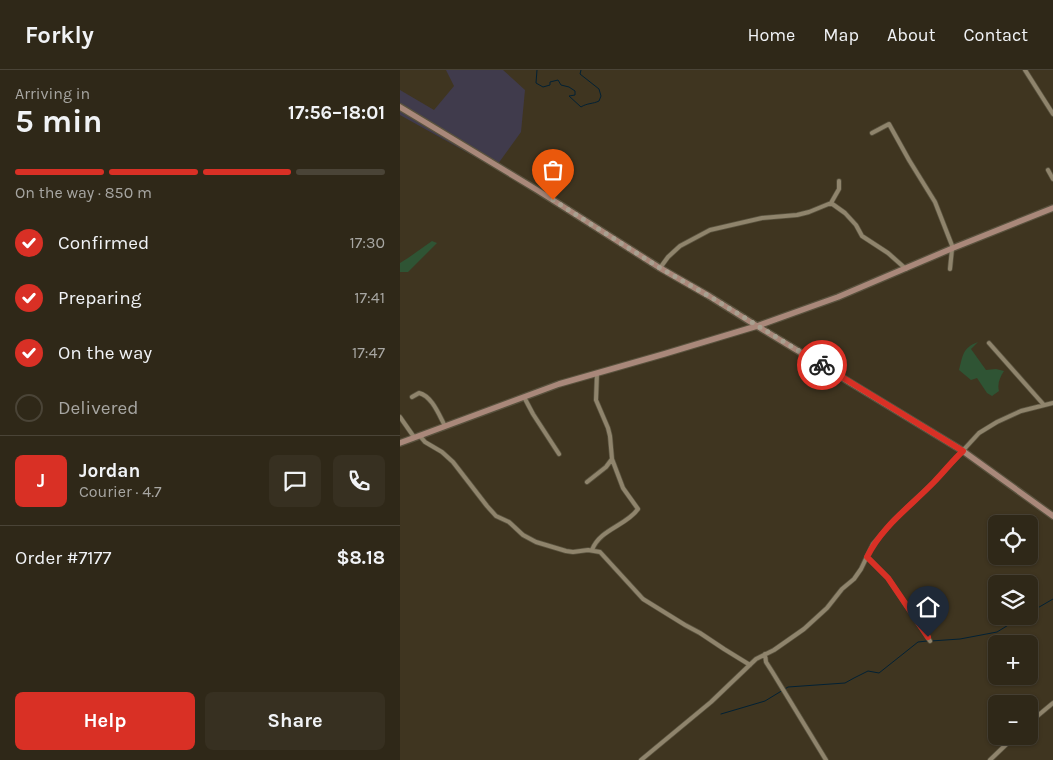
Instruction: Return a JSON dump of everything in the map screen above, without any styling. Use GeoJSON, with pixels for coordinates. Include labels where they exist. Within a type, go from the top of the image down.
{"type":"FeatureCollection","features":[{"type":"Feature","properties":{"kind":"street"},"geometry":{"type":"LineString","coordinates":[[1025,70],[1053,114]]}},
{"type":"Feature","properties":{"kind":"street"},"geometry":{"type":"LineString","coordinates":[[400,107],[537,190],[660,268],[963,451],[1053,516]]}},
{"type":"Feature","properties":{"kind":"street"},"geometry":{"type":"LineString","coordinates":[[872,133],[889,124],[935,202],[952,248],[950,269]]}},
{"type":"Feature","properties":{"kind":"street"},"geometry":{"type":"LineString","coordinates":[[1048,170],[1053,179]]}},
{"type":"Feature","properties":{"kind":"street"},"geometry":{"type":"LineString","coordinates":[[660,268],[680,246],[710,230],[762,218],[797,215],[831,203],[839,189],[840,181]]}},
{"type":"Feature","properties":{"kind":"street"},"geometry":{"type":"LineString","coordinates":[[831,203],[856,224],[862,236],[888,253],[906,269]]}},
{"type":"Feature","properties":{"kind":"street"},"geometry":{"type":"LineString","coordinates":[[400,442],[559,384],[667,354],[757,326],[838,297],[952,248],[1053,208]]}},
{"type":"Feature","properties":{"kind":"street"},"geometry":{"type":"LineString","coordinates":[[888,253],[891,248]]}},
{"type":"Feature","properties":{"kind":"street"},"geometry":{"type":"LineString","coordinates":[[988,343],[1044,405]]}},
{"type":"Feature","properties":{"kind":"street"},"geometry":{"type":"LineString","coordinates":[[592,550],[595,543],[638,509],[622,488],[612,459],[608,428],[596,400],[597,373]]}},
{"type":"Feature","properties":{"kind":"street"},"geometry":{"type":"LineString","coordinates":[[412,397],[419,393],[423,394],[431,402],[445,426]]}},
{"type":"Feature","properties":{"kind":"street"},"geometry":{"type":"LineString","coordinates":[[524,397],[559,454]]}},
{"type":"Feature","properties":{"kind":"street"},"geometry":{"type":"LineString","coordinates":[[641,760],[711,702],[756,659],[774,650],[804,629],[827,608],[842,589],[854,579],[873,544],[979,433],[997,422],[1021,412],[1053,403]]}},
{"type":"Feature","properties":{"kind":"street"},"geometry":{"type":"LineString","coordinates":[[400,417],[417,436],[442,452],[453,462],[496,516],[510,522],[523,535],[536,542],[566,551],[592,550],[600,552],[643,599],[750,665]]}},
{"type":"Feature","properties":{"kind":"street"},"geometry":{"type":"LineString","coordinates":[[587,482],[606,467],[612,459]]}},
{"type":"Feature","properties":{"kind":"street"},"geometry":{"type":"LineString","coordinates":[[867,557],[888,578],[930,641]]}},
{"type":"Feature","properties":{"kind":"street"},"geometry":{"type":"LineString","coordinates":[[765,654],[766,662],[826,760]]}},
{"type":"Feature","properties":{"kind":"street"},"geometry":{"type":"LineString","coordinates":[[1038,716],[1053,703]]}},
{"type":"Feature","properties":{"kind":"street"},"geometry":{"type":"LineString","coordinates":[[990,760],[1006,745]]}},
{"type":"Feature","properties":{"kind":"shaded area"},"geometry":{"type":"Polygon","coordinates":[[[446,70],[503,70],[525,90],[521,132],[495,168],[400,115],[400,90],[434,110],[454,86],[446,70]]]}},
{"type":"Feature","properties":{"kind":"green space"},"geometry":{"type":"Polygon","coordinates":[[[432,241],[437,243],[408,272],[400,272],[400,263],[432,241]]]}},
{"type":"Feature","properties":{"kind":"green space"},"geometry":{"type":"Polygon","coordinates":[[[978,342],[971,349],[986,370],[996,369],[1004,371],[999,381],[999,391],[992,396],[987,393],[977,378],[971,380],[959,370],[966,350],[978,342]]]}},
{"type":"Feature","properties":{"kind":"waterway"},"geometry":{"type":"LineString","coordinates":[[537,70],[536,83],[543,87],[550,85],[550,82],[558,80],[561,85],[575,91],[575,95],[569,96],[581,107],[599,101],[601,96],[599,89],[580,74],[581,70]]}},
{"type":"Feature","properties":{"kind":"waterway"},"geometry":{"type":"LineString","coordinates":[[1038,608],[1053,599]]}},
{"type":"Feature","properties":{"kind":"waterway"},"geometry":{"type":"LineString","coordinates":[[931,641],[960,639],[997,632],[1008,625]]}},
{"type":"Feature","properties":{"kind":"waterway"},"geometry":{"type":"LineString","coordinates":[[721,714],[765,701],[788,687],[845,683],[868,671],[879,673],[918,642],[927,641]]}},
{"type":"Feature","properties":{"kind":"way so far"},"geometry":{"type":"LineString","coordinates":[[553,200],[660,268],[822,365]]}},
{"type":"Feature","properties":{"kind":"route"},"geometry":{"type":"LineString","coordinates":[[822,365],[963,451],[894,520],[873,544],[867,557],[888,578],[928,637]]}}]}
